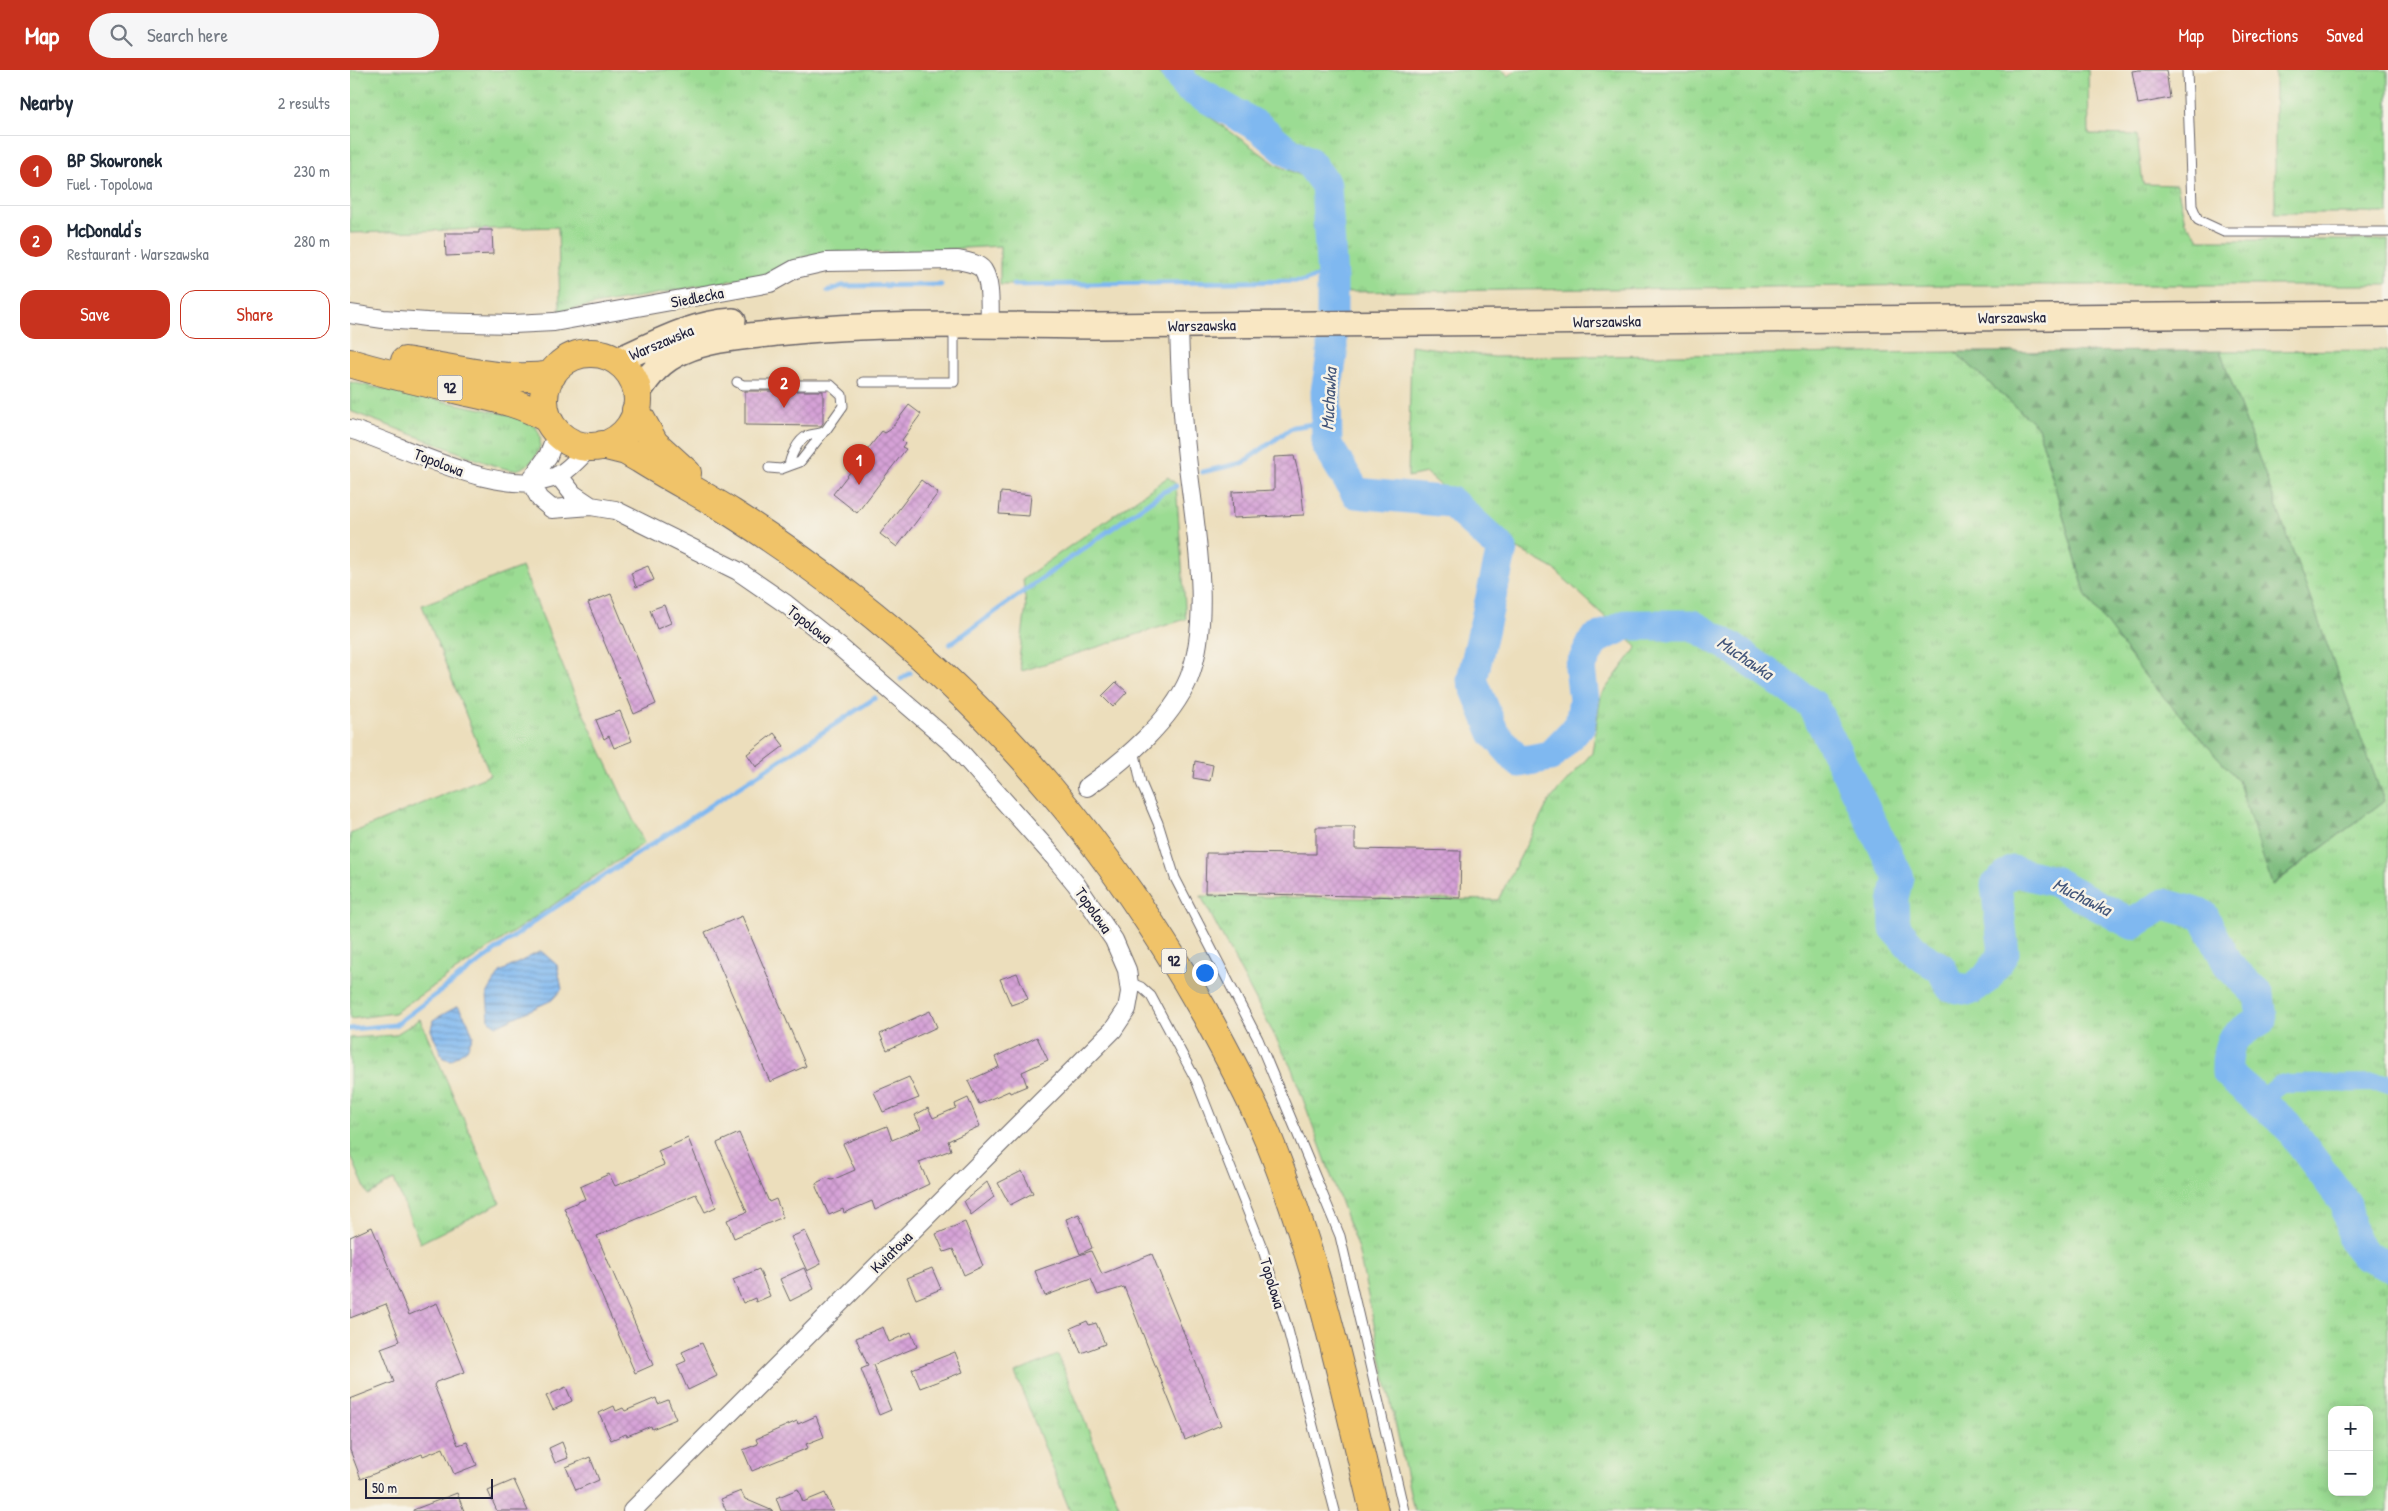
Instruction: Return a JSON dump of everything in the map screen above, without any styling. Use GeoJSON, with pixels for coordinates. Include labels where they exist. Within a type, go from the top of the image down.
{"type":"FeatureCollection","features":[{"type":"Feature","properties":{"kind":"main road","name":"Warszawska"},"geometry":{"type":"LineString","coordinates":[[636,402],[658,365],[669,357],[691,348],[710,341],[825,328],[954,325],[1179,325],[2388,314]]}},
{"type":"Feature","properties":{"kind":"main road","name":"Warszawska"},"geometry":{"type":"LineString","coordinates":[[616,361],[675,333],[708,325],[751,320],[825,328]]}},
{"type":"Feature","properties":{"kind":"main road"},"geometry":{"type":"LineString","coordinates":[[552,426],[544,406],[544,393],[552,375],[570,358],[585,354],[601,355],[616,361]]}},
{"type":"Feature","properties":{"kind":"main road","name":"92"},"geometry":{"type":"LineString","coordinates":[[350,355],[512,378],[552,375]]}},
{"type":"Feature","properties":{"kind":"main road","name":"92"},"geometry":{"type":"LineString","coordinates":[[616,361],[630,375],[636,402],[654,443],[733,514]]}},
{"type":"Feature","properties":{"kind":"main road","name":"92"},"geometry":{"type":"LineString","coordinates":[[350,363],[507,401],[533,410],[572,443],[596,446],[633,455],[733,514],[851,597],[946,679],[992,724],[1060,798],[1098,845],[1140,907],[1216,1033],[1268,1137],[1299,1225],[1325,1311],[1374,1511]]}},
{"type":"Feature","properties":{"kind":"main road"},"geometry":{"type":"LineString","coordinates":[[596,446],[614,440],[624,432],[632,422],[636,402]]}},
{"type":"Feature","properties":{"kind":"street","name":"Siedlecka"},"geometry":{"type":"LineString","coordinates":[[350,314],[383,319],[428,322],[512,324],[554,322],[770,283],[795,269],[826,262],[958,260],[974,264],[983,270],[988,285],[990,325]]}},
{"type":"Feature","properties":{"kind":"street"},"geometry":{"type":"LineString","coordinates":[[1087,787],[1134,749],[1166,715],[1188,680],[1195,658],[1199,633],[1200,587],[1187,454],[1179,325]]}},
{"type":"Feature","properties":{"kind":"street"},"geometry":{"type":"LineString","coordinates":[[530,481],[548,456],[552,426]]}},
{"type":"Feature","properties":{"kind":"street","name":"Topolowa"},"geometry":{"type":"LineString","coordinates":[[350,429],[479,477],[502,481],[530,481],[558,475],[596,446]]}},
{"type":"Feature","properties":{"kind":"street","name":"Topolowa"},"geometry":{"type":"LineString","coordinates":[[558,475],[578,499],[591,506]]}},
{"type":"Feature","properties":{"kind":"street","name":"Topolowa"},"geometry":{"type":"LineString","coordinates":[[530,481],[540,499],[552,509],[591,506],[616,510],[738,571],[786,604],[919,714],[955,746],[1076,884],[1120,949],[1129,982]]}},
{"type":"Feature","properties":{"kind":"street","name":"Kwiatowa"},"geometry":{"type":"LineString","coordinates":[[632,1511],[1113,1030],[1127,1009],[1130,992],[1129,982]]}},
{"type":"Feature","properties":{"kind":"lane"},"geometry":{"type":"LineString","coordinates":[[2187,70],[2192,206],[2198,220],[2224,232],[2388,232]]}},
{"type":"Feature","properties":{"kind":"lane"},"geometry":{"type":"LineString","coordinates":[[863,382],[954,382],[954,325]]}},
{"type":"Feature","properties":{"kind":"lane"},"geometry":{"type":"LineString","coordinates":[[737,382],[743,384],[832,385],[842,395],[843,406],[823,433],[807,436],[803,439],[792,455],[789,466],[769,468]]}},
{"type":"Feature","properties":{"kind":"lane"},"geometry":{"type":"LineString","coordinates":[[1134,749],[1142,783],[1158,823],[1175,878],[1258,1039],[1340,1236],[1404,1511]]}},
{"type":"Feature","properties":{"kind":"lane","name":"Topolowa"},"geometry":{"type":"LineString","coordinates":[[1129,982],[1141,986],[1151,996],[1196,1080],[1216,1126],[1263,1250],[1288,1330],[1335,1511]]}},
{"type":"Feature","properties":{"kind":"green space"},"geometry":{"type":"Polygon","coordinates":[[[350,70],[1156,70],[1175,92],[1277,165],[1302,176],[1318,194],[1325,274],[1304,281],[1000,285],[1000,246],[804,257],[763,275],[560,311],[558,227],[350,233],[350,70]]]}},
{"type":"Feature","properties":{"kind":"green space"},"geometry":{"type":"Polygon","coordinates":[[[1186,70],[1502,70],[1509,76],[1516,70],[2088,70],[2089,134],[2137,135],[2143,184],[2177,185],[2185,222],[2201,240],[2388,240],[2388,285],[1944,285],[1341,292],[1332,180],[1319,161],[1282,133],[1187,76],[1186,70]]]}},
{"type":"Feature","properties":{"kind":"green space"},"geometry":{"type":"Polygon","coordinates":[[[2275,70],[2388,70],[2388,213],[2275,213],[2275,70]]]}},
{"type":"Feature","properties":{"kind":"green space"},"geometry":{"type":"Polygon","coordinates":[[[1411,345],[1494,357],[1955,352],[2038,427],[2086,596],[2145,676],[2238,780],[2273,885],[2384,801],[2220,351],[2388,350],[2388,1511],[1414,1511],[1358,1249],[1292,1069],[1201,896],[1498,900],[1549,801],[1592,753],[1601,695],[1637,647],[1554,569],[1477,526],[1451,494],[1426,473],[1408,477],[1411,345]]]}},
{"type":"Feature","properties":{"kind":"green space"},"geometry":{"type":"Polygon","coordinates":[[[2220,351],[2384,801],[2272,885],[2238,780],[2145,676],[2086,596],[2038,427],[1955,352],[2220,351]]]}},
{"type":"Feature","properties":{"kind":"green space"},"geometry":{"type":"Polygon","coordinates":[[[350,382],[511,415],[526,420],[538,430],[540,445],[538,452],[534,459],[522,468],[512,470],[495,466],[350,411],[350,382]]]}},
{"type":"Feature","properties":{"kind":"green space"},"geometry":{"type":"Polygon","coordinates":[[[1168,477],[1176,484],[1186,619],[1022,671],[1019,659],[1026,607],[1023,579],[1168,477]]]}},
{"type":"Feature","properties":{"kind":"green space"},"geometry":{"type":"Polygon","coordinates":[[[522,567],[573,691],[644,843],[394,1013],[350,1019],[350,834],[490,775],[422,605],[522,567]]]}},
{"type":"Feature","properties":{"kind":"green space"},"geometry":{"type":"Polygon","coordinates":[[[420,1019],[500,1203],[420,1243],[394,1180],[368,1195],[350,1154],[350,1038],[395,1035],[420,1019]]]}},
{"type":"Feature","properties":{"kind":"green space"},"geometry":{"type":"Polygon","coordinates":[[[1058,1355],[1121,1511],[1070,1511],[1015,1373],[1058,1355]]]}},
{"type":"Feature","properties":{"kind":"water"},"geometry":{"type":"Polygon","coordinates":[[[541,951],[557,965],[562,989],[552,1000],[496,1026],[489,1020],[487,994],[500,972],[541,951]]]}},
{"type":"Feature","properties":{"kind":"water"},"geometry":{"type":"Polygon","coordinates":[[[458,1006],[468,1022],[473,1036],[467,1049],[451,1060],[443,1058],[431,1030],[433,1020],[458,1006]]]}},
{"type":"Feature","properties":{"kind":"building"},"geometry":{"type":"Polygon","coordinates":[[[2166,70],[2170,98],[2138,104],[2132,71],[2166,70]]]}},
{"type":"Feature","properties":{"kind":"building"},"geometry":{"type":"Polygon","coordinates":[[[479,230],[492,230],[493,254],[446,256],[445,233],[479,233],[479,230]]]}},
{"type":"Feature","properties":{"kind":"building"},"geometry":{"type":"Polygon","coordinates":[[[745,391],[823,391],[823,423],[821,426],[745,425],[745,391]]]}},
{"type":"Feature","properties":{"kind":"building"},"geometry":{"type":"Polygon","coordinates":[[[909,405],[921,414],[902,440],[905,443],[902,447],[906,449],[857,513],[833,494],[882,431],[885,433],[890,430],[909,405]]]}},
{"type":"Feature","properties":{"kind":"building"},"geometry":{"type":"Polygon","coordinates":[[[1294,456],[1301,484],[1304,515],[1233,518],[1232,492],[1274,490],[1274,457],[1294,456]]]}},
{"type":"Feature","properties":{"kind":"building"},"geometry":{"type":"Polygon","coordinates":[[[921,480],[938,493],[897,547],[880,534],[921,480]]]}},
{"type":"Feature","properties":{"kind":"building"},"geometry":{"type":"Polygon","coordinates":[[[1001,492],[1031,495],[1029,516],[999,514],[1001,492]]]}},
{"type":"Feature","properties":{"kind":"building"},"geometry":{"type":"Polygon","coordinates":[[[648,566],[654,580],[636,587],[631,573],[648,566]]]}},
{"type":"Feature","properties":{"kind":"building"},"geometry":{"type":"Polygon","coordinates":[[[611,594],[656,704],[634,714],[588,603],[611,594]]]}},
{"type":"Feature","properties":{"kind":"building"},"geometry":{"type":"Polygon","coordinates":[[[664,605],[671,623],[657,629],[650,610],[664,605]]]}},
{"type":"Feature","properties":{"kind":"building"},"geometry":{"type":"Polygon","coordinates":[[[1116,682],[1127,692],[1113,707],[1102,696],[1116,682]]]}},
{"type":"Feature","properties":{"kind":"building"},"geometry":{"type":"Polygon","coordinates":[[[620,711],[632,741],[614,748],[609,736],[604,739],[596,720],[620,711]]]}},
{"type":"Feature","properties":{"kind":"building"},"geometry":{"type":"Polygon","coordinates":[[[774,733],[784,746],[756,767],[747,754],[774,733]]]}},
{"type":"Feature","properties":{"kind":"building"},"geometry":{"type":"Polygon","coordinates":[[[1195,761],[1213,765],[1210,781],[1193,778],[1195,761]]]}},
{"type":"Feature","properties":{"kind":"building"},"geometry":{"type":"Polygon","coordinates":[[[1316,827],[1355,827],[1355,849],[1461,851],[1460,898],[1205,893],[1206,853],[1316,854],[1316,827]]]}},
{"type":"Feature","properties":{"kind":"building"},"geometry":{"type":"Polygon","coordinates":[[[742,916],[806,1066],[770,1082],[705,932],[742,916]]]}},
{"type":"Feature","properties":{"kind":"building"},"geometry":{"type":"Polygon","coordinates":[[[1017,973],[1028,999],[1011,1005],[1000,979],[1017,973]]]}},
{"type":"Feature","properties":{"kind":"building"},"geometry":{"type":"Polygon","coordinates":[[[930,1011],[937,1027],[887,1050],[880,1034],[930,1011]]]}},
{"type":"Feature","properties":{"kind":"building"},"geometry":{"type":"Polygon","coordinates":[[[1037,1037],[1048,1060],[1022,1072],[1027,1086],[1010,1093],[1009,1091],[979,1104],[968,1081],[999,1067],[995,1057],[1037,1037]]]}},
{"type":"Feature","properties":{"kind":"building"},"geometry":{"type":"Polygon","coordinates":[[[909,1077],[919,1098],[883,1112],[874,1092],[909,1077]]]}},
{"type":"Feature","properties":{"kind":"building"},"geometry":{"type":"Polygon","coordinates":[[[968,1098],[980,1126],[948,1141],[951,1150],[919,1162],[929,1184],[875,1210],[872,1201],[844,1213],[843,1209],[829,1215],[816,1187],[818,1182],[827,1178],[832,1180],[855,1170],[843,1144],[887,1126],[892,1140],[921,1128],[915,1115],[928,1108],[933,1118],[956,1108],[955,1104],[968,1098]]]}},
{"type":"Feature","properties":{"kind":"building"},"geometry":{"type":"Polygon","coordinates":[[[739,1133],[769,1202],[776,1199],[783,1217],[734,1238],[727,1220],[747,1212],[717,1143],[739,1133]]]}},
{"type":"Feature","properties":{"kind":"building"},"geometry":{"type":"Polygon","coordinates":[[[688,1138],[716,1207],[705,1212],[696,1194],[597,1236],[653,1365],[635,1373],[564,1208],[585,1199],[580,1187],[609,1174],[615,1186],[664,1165],[658,1151],[688,1138]]]}},
{"type":"Feature","properties":{"kind":"building"},"geometry":{"type":"Polygon","coordinates":[[[1022,1171],[1033,1193],[1010,1205],[998,1183],[1022,1171]]]}},
{"type":"Feature","properties":{"kind":"building"},"geometry":{"type":"Polygon","coordinates":[[[987,1182],[994,1197],[971,1215],[964,1201],[987,1182]]]}},
{"type":"Feature","properties":{"kind":"building"},"geometry":{"type":"Polygon","coordinates":[[[1079,1214],[1092,1248],[1080,1254],[1066,1219],[1079,1214]]]}},
{"type":"Feature","properties":{"kind":"building"},"geometry":{"type":"Polygon","coordinates":[[[965,1222],[983,1266],[964,1275],[953,1249],[944,1252],[936,1234],[965,1222]]]}},
{"type":"Feature","properties":{"kind":"building"},"geometry":{"type":"Polygon","coordinates":[[[372,1227],[409,1315],[437,1303],[465,1372],[436,1382],[434,1385],[458,1445],[467,1442],[477,1465],[454,1474],[443,1448],[423,1456],[422,1454],[361,1479],[350,1450],[350,1399],[394,1382],[381,1348],[400,1341],[386,1304],[350,1318],[350,1237],[372,1227]]]}},
{"type":"Feature","properties":{"kind":"building"},"geometry":{"type":"Polygon","coordinates":[[[805,1231],[821,1264],[807,1271],[791,1237],[805,1231]]]}},
{"type":"Feature","properties":{"kind":"building"},"geometry":{"type":"Polygon","coordinates":[[[1091,1251],[1102,1274],[1152,1254],[1221,1425],[1185,1440],[1124,1287],[1098,1295],[1091,1279],[1045,1296],[1035,1271],[1091,1251]]]}},
{"type":"Feature","properties":{"kind":"building"},"geometry":{"type":"Polygon","coordinates":[[[804,1268],[814,1289],[790,1301],[780,1279],[804,1268]]]}},
{"type":"Feature","properties":{"kind":"building"},"geometry":{"type":"Polygon","coordinates":[[[932,1268],[941,1289],[916,1299],[907,1278],[932,1268]]]}},
{"type":"Feature","properties":{"kind":"building"},"geometry":{"type":"Polygon","coordinates":[[[759,1269],[770,1296],[756,1302],[755,1298],[743,1303],[733,1280],[759,1269]]]}},
{"type":"Feature","properties":{"kind":"building"},"geometry":{"type":"Polygon","coordinates":[[[1087,1321],[1089,1325],[1096,1323],[1105,1344],[1081,1353],[1071,1328],[1087,1321]]]}},
{"type":"Feature","properties":{"kind":"building"},"geometry":{"type":"Polygon","coordinates":[[[883,1327],[889,1342],[911,1332],[917,1347],[873,1365],[891,1410],[879,1415],[861,1369],[868,1366],[856,1338],[883,1327]]]}},
{"type":"Feature","properties":{"kind":"building"},"geometry":{"type":"Polygon","coordinates":[[[702,1343],[717,1376],[688,1390],[677,1365],[686,1361],[682,1352],[702,1343]]]}},
{"type":"Feature","properties":{"kind":"building"},"geometry":{"type":"Polygon","coordinates":[[[955,1352],[963,1372],[920,1388],[912,1369],[955,1352]]]}},
{"type":"Feature","properties":{"kind":"building"},"geometry":{"type":"Polygon","coordinates":[[[566,1387],[572,1401],[553,1410],[546,1396],[566,1387]]]}},
{"type":"Feature","properties":{"kind":"building"},"geometry":{"type":"Polygon","coordinates":[[[656,1398],[658,1404],[668,1400],[676,1419],[652,1429],[651,1426],[627,1436],[626,1434],[611,1440],[599,1413],[614,1406],[616,1411],[623,1408],[625,1411],[656,1398]]]}},
{"type":"Feature","properties":{"kind":"building"},"geometry":{"type":"Polygon","coordinates":[[[816,1416],[824,1437],[806,1444],[808,1448],[752,1471],[743,1450],[758,1444],[756,1439],[797,1421],[798,1424],[816,1416]]]}},
{"type":"Feature","properties":{"kind":"building"},"geometry":{"type":"Polygon","coordinates":[[[562,1442],[568,1458],[555,1463],[549,1448],[562,1442]]]}},
{"type":"Feature","properties":{"kind":"building"},"geometry":{"type":"Polygon","coordinates":[[[590,1457],[599,1480],[576,1490],[566,1467],[590,1457]]]}},
{"type":"Feature","properties":{"kind":"building"},"geometry":{"type":"Polygon","coordinates":[[[514,1480],[528,1511],[497,1511],[488,1491],[514,1480]]]}},
{"type":"Feature","properties":{"kind":"building"},"geometry":{"type":"Polygon","coordinates":[[[798,1489],[803,1502],[825,1493],[833,1511],[781,1511],[776,1498],[798,1489]]]}},
{"type":"Feature","properties":{"kind":"building"},"geometry":{"type":"Polygon","coordinates":[[[741,1491],[745,1499],[773,1511],[726,1511],[721,1499],[741,1491]]]}},
{"type":"Feature","properties":{"kind":"building"},"geometry":{"type":"Polygon","coordinates":[[[457,1493],[464,1511],[413,1511],[413,1510],[457,1493]]]}},
{"type":"Feature","properties":{"kind":"waterway","name":"Muchawka"},"geometry":{"type":"LineString","coordinates":[[1175,70],[1186,86],[1259,127],[1286,150],[1309,162],[1326,185],[1332,279],[1332,356],[1326,391],[1327,445],[1356,493],[1451,502],[1502,549],[1472,680],[1494,733],[1519,762],[1550,756],[1580,725],[1584,700],[1580,668],[1594,640],[1626,625],[1692,625],[1729,646],[1813,705],[1899,878],[1894,898],[1895,928],[1918,954],[1941,968],[1951,987],[1970,990],[1986,979],[2004,953],[1996,885],[2013,871],[2053,881],[2132,924],[2164,904],[2203,915],[2229,966],[2259,995],[2262,1019],[2238,1035],[2230,1045],[2227,1073],[2286,1124],[2346,1204],[2353,1240],[2366,1256],[2388,1266]]}},
{"type":"Feature","properties":{"kind":"waterway"},"geometry":{"type":"LineString","coordinates":[[1013,285],[1304,281],[1331,272]]}},
{"type":"Feature","properties":{"kind":"waterway"},"geometry":{"type":"LineString","coordinates":[[828,291],[842,286],[941,285]]}},
{"type":"Feature","properties":{"kind":"waterway"},"geometry":{"type":"LineString","coordinates":[[1202,472],[1242,463],[1293,427],[1327,422]]}},
{"type":"Feature","properties":{"kind":"waterway"},"geometry":{"type":"LineString","coordinates":[[950,644],[1163,492],[1176,486]]}},
{"type":"Feature","properties":{"kind":"waterway"},"geometry":{"type":"LineString","coordinates":[[901,679],[910,673]]}},
{"type":"Feature","properties":{"kind":"waterway"},"geometry":{"type":"LineString","coordinates":[[350,1029],[395,1025],[539,918],[875,698]]}},
{"type":"Feature","properties":{"kind":"waterway"},"geometry":{"type":"LineString","coordinates":[[2259,1101],[2280,1084],[2388,1083]]}},
{"type":"Feature","properties":{"kind":"place","name":"McDonald's"},"geometry":{"type":"Point","coordinates":[784,408]}},
{"type":"Feature","properties":{"kind":"place","name":"BP Skowronek"},"geometry":{"type":"Point","coordinates":[859,485]}}]}
